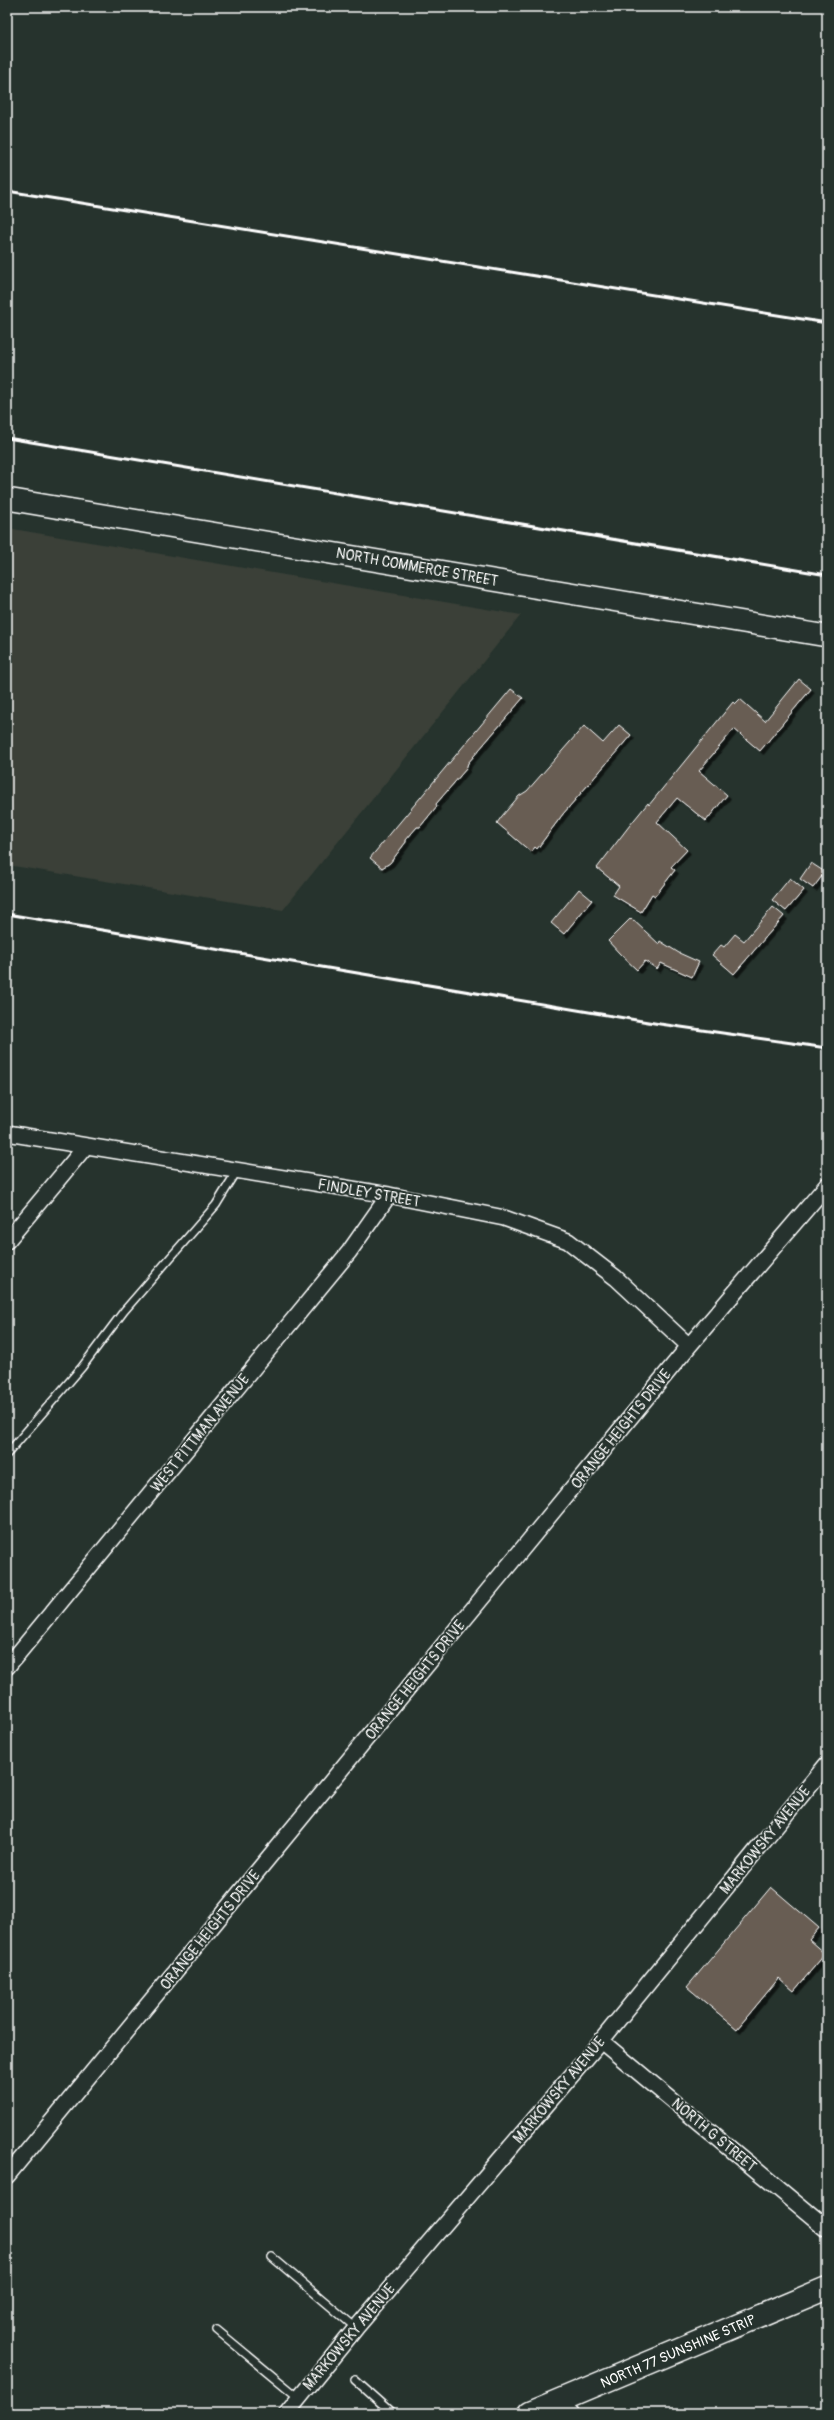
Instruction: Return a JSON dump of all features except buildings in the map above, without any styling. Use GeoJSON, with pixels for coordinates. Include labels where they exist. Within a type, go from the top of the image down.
{"type":"FeatureCollection","features":[{"type":"Feature","properties":{"kind":"main road","name":"NORTH COMMERCE STREET"},"geometry":{"type":"LineString","coordinates":[[7,499],[827,636]]}},
{"type":"Feature","properties":{"kind":"main road","name":"NORTH 77 SUNSHINE STRIP"},"geometry":{"type":"LineString","coordinates":[[529,2413],[566,2406],[827,2288]]}},
{"type":"Feature","properties":{"kind":"street","name":"FINDLEY STREET"},"geometry":{"type":"LineString","coordinates":[[7,1133],[389,1195],[504,1218],[568,1241],[616,1278],[689,1346]]}},
{"type":"Feature","properties":{"kind":"street"},"geometry":{"type":"LineString","coordinates":[[7,1241],[86,1146]]}},
{"type":"Feature","properties":{"kind":"street","name":"ORANGE HEIGHTS DRIVE"},"geometry":{"type":"LineString","coordinates":[[7,2176],[689,1346],[827,1186]]}},
{"type":"Feature","properties":{"kind":"street","name":"WEST PITTMAN AVENUE"},"geometry":{"type":"LineString","coordinates":[[7,1667],[350,1252],[389,1195]]}},
{"type":"Feature","properties":{"kind":"street","name":"MARKOWSKY AVENUE"},"geometry":{"type":"LineString","coordinates":[[287,2413],[298,2397],[356,2328],[601,2041],[827,1764]]}},
{"type":"Feature","properties":{"kind":"street","name":"NORTH G STREET"},"geometry":{"type":"LineString","coordinates":[[601,2041],[827,2229]]}},
{"type":"Feature","properties":{"kind":"lane"},"geometry":{"type":"LineString","coordinates":[[7,1454],[82,1367],[124,1311],[216,1205],[237,1171]]}},
{"type":"Feature","properties":{"kind":"lane"},"geometry":{"type":"LineString","coordinates":[[272,2257],[356,2328]]}},
{"type":"Feature","properties":{"kind":"lane"},"geometry":{"type":"LineString","coordinates":[[217,2330],[298,2397]]}},
{"type":"Feature","properties":{"kind":"lane"},"geometry":{"type":"LineString","coordinates":[[354,2380],[392,2413]]}},
{"type":"Feature","properties":{"kind":"shaded area"},"geometry":{"type":"Polygon","coordinates":[[[7,528],[521,615],[283,910],[7,865],[7,528]]]}},
{"type":"Feature","properties":{"kind":"railway"},"geometry":{"type":"LineString","coordinates":[[7,191],[827,323]]}},
{"type":"Feature","properties":{"kind":"railway"},"geometry":{"type":"LineString","coordinates":[[7,438],[827,575]]}},
{"type":"Feature","properties":{"kind":"railway"},"geometry":{"type":"LineString","coordinates":[[7,914],[660,1024],[827,1048]]}}]}
